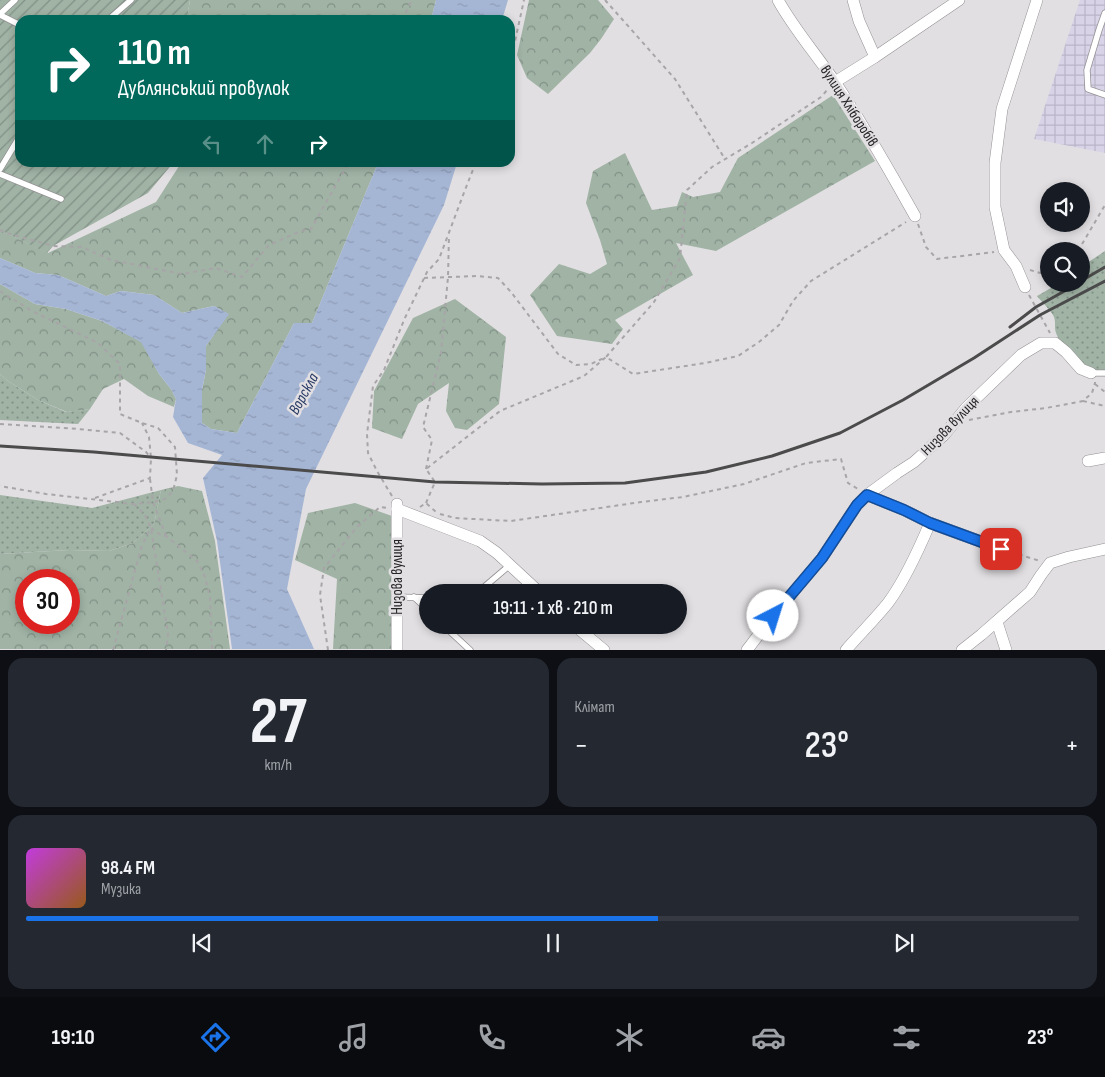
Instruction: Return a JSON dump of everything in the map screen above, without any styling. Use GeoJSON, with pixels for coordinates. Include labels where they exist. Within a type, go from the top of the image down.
{"type":"FeatureCollection","features":[{"type":"Feature","properties":{"kind":"street","name":"вулиця Хліборобів"},"geometry":{"type":"LineString","coordinates":[[778,0],[788,18],[835,82],[876,145],[915,216]]}},
{"type":"Feature","properties":{"kind":"street"},"geometry":{"type":"LineString","coordinates":[[853,0],[859,21],[875,57]]}},
{"type":"Feature","properties":{"kind":"street"},"geometry":{"type":"LineString","coordinates":[[835,82],[960,0]]}},
{"type":"Feature","properties":{"kind":"street"},"geometry":{"type":"LineString","coordinates":[[1025,286],[1016,266],[1004,250],[994,207],[995,163],[1002,109],[1037,0]]}},
{"type":"Feature","properties":{"kind":"street","name":"Низова вулиця"},"geometry":{"type":"LineString","coordinates":[[747,650],[822,558],[857,505],[867,495],[914,462],[944,435],[966,408],[1021,355],[1041,343],[1055,343],[1081,369],[1093,378]]}},
{"type":"Feature","properties":{"kind":"street"},"geometry":{"type":"LineString","coordinates":[[1088,461],[1105,458]]}},
{"type":"Feature","properties":{"kind":"street"},"geometry":{"type":"LineString","coordinates":[[867,495],[930,523],[1001,549]]}},
{"type":"Feature","properties":{"kind":"street"},"geometry":{"type":"LineString","coordinates":[[397,506],[480,541],[497,553],[530,584]]}},
{"type":"Feature","properties":{"kind":"street","name":"Низова вулиця"},"geometry":{"type":"LineString","coordinates":[[397,506],[397,650]]}},
{"type":"Feature","properties":{"kind":"street"},"geometry":{"type":"LineString","coordinates":[[846,650],[888,602],[899,586],[930,523]]}},
{"type":"Feature","properties":{"kind":"street"},"geometry":{"type":"LineString","coordinates":[[962,650],[1030,592],[1050,564],[1069,557],[1105,550]]}},
{"type":"Feature","properties":{"kind":"street"},"geometry":{"type":"LineString","coordinates":[[997,622],[1006,650]]}},
{"type":"Feature","properties":{"kind":"street"},"geometry":{"type":"LineString","coordinates":[[585,634],[604,650]]}},
{"type":"Feature","properties":{"kind":"lane"},"geometry":{"type":"LineString","coordinates":[[15,22],[0,14],[16,0]]}},
{"type":"Feature","properties":{"kind":"lane"},"geometry":{"type":"LineString","coordinates":[[114,15],[131,0]]}},
{"type":"Feature","properties":{"kind":"lane"},"geometry":{"type":"LineString","coordinates":[[1105,13],[1087,70],[1088,89],[1105,95]]}},
{"type":"Feature","properties":{"kind":"lane"},"geometry":{"type":"LineString","coordinates":[[0,169],[15,144]]}},
{"type":"Feature","properties":{"kind":"lane"},"geometry":{"type":"LineString","coordinates":[[0,174],[61,199]]}},
{"type":"Feature","properties":{"kind":"lane"},"geometry":{"type":"LineString","coordinates":[[1093,378],[1105,373]]}},
{"type":"Feature","properties":{"kind":"lane"},"geometry":{"type":"LineString","coordinates":[[488,584],[510,565]]}},
{"type":"Feature","properties":{"kind":"lane"},"geometry":{"type":"LineString","coordinates":[[397,597],[419,597]]}},
{"type":"Feature","properties":{"kind":"lane","name":"Низова вулиця"},"geometry":{"type":"LineString","coordinates":[[414,597],[419,602]]}},
{"type":"Feature","properties":{"kind":"lane"},"geometry":{"type":"LineString","coordinates":[[453,634],[470,650]]}},
{"type":"Feature","properties":{"kind":"path"},"geometry":{"type":"LineString","coordinates":[[404,15],[412,0]]}},
{"type":"Feature","properties":{"kind":"path"},"geometry":{"type":"LineString","coordinates":[[515,41],[524,0]]}},
{"type":"Feature","properties":{"kind":"path"},"geometry":{"type":"LineString","coordinates":[[605,0],[675,79],[725,160]]}},
{"type":"Feature","properties":{"kind":"path"},"geometry":{"type":"LineString","coordinates":[[426,469],[500,411],[584,376],[606,357],[654,302],[680,258],[687,190],[712,167],[821,97],[835,82]]}},
{"type":"Feature","properties":{"kind":"path"},"geometry":{"type":"LineString","coordinates":[[0,230],[53,246],[82,247],[120,262],[182,274],[216,268],[242,277],[269,245],[301,231],[311,229],[346,167]]}},
{"type":"Feature","properties":{"kind":"path"},"geometry":{"type":"LineString","coordinates":[[328,650],[320,595],[324,568],[356,527],[380,507],[397,506],[368,453],[367,434],[373,386],[384,370],[404,320],[427,272],[439,259],[474,167]]}},
{"type":"Feature","properties":{"kind":"path"},"geometry":{"type":"LineString","coordinates":[[1083,242],[1105,205]]}},
{"type":"Feature","properties":{"kind":"path"},"geometry":{"type":"LineString","coordinates":[[606,357],[633,374],[738,356],[759,342],[779,324],[792,300],[811,281],[915,216],[926,247],[938,259],[1004,250]]}},
{"type":"Feature","properties":{"kind":"path"},"geometry":{"type":"LineString","coordinates":[[417,508],[426,503],[435,482],[426,469],[432,440],[423,427],[441,353],[448,277],[449,233]]}},
{"type":"Feature","properties":{"kind":"path"},"geometry":{"type":"LineString","coordinates":[[1016,266],[1040,273]]}},
{"type":"Feature","properties":{"kind":"path"},"geometry":{"type":"LineString","coordinates":[[424,278],[477,276],[498,278],[522,305],[558,354],[576,365],[591,364],[606,357]]}},
{"type":"Feature","properties":{"kind":"path"},"geometry":{"type":"LineString","coordinates":[[1025,286],[1048,327]]}},
{"type":"Feature","properties":{"kind":"path"},"geometry":{"type":"LineString","coordinates":[[0,291],[32,311],[98,343],[120,364],[120,414],[158,428],[175,447],[177,475],[173,491],[165,499],[134,504],[46,494],[0,486]]}},
{"type":"Feature","properties":{"kind":"path"},"geometry":{"type":"LineString","coordinates":[[1093,378],[1105,392]]}},
{"type":"Feature","properties":{"kind":"path"},"geometry":{"type":"LineString","coordinates":[[1083,401],[1092,393],[1093,378]]}},
{"type":"Feature","properties":{"kind":"path"},"geometry":{"type":"LineString","coordinates":[[954,423],[1083,401],[1105,406]]}},
{"type":"Feature","properties":{"kind":"path"},"geometry":{"type":"LineString","coordinates":[[142,423],[149,437],[150,478],[153,502],[166,536]]}},
{"type":"Feature","properties":{"kind":"path"},"geometry":{"type":"LineString","coordinates":[[0,424],[120,433],[146,452],[151,458]]}},
{"type":"Feature","properties":{"kind":"path"},"geometry":{"type":"LineString","coordinates":[[426,503],[436,512],[455,518],[511,521],[683,497],[744,484],[806,463],[840,459],[848,483],[867,495]]}},
{"type":"Feature","properties":{"kind":"path"},"geometry":{"type":"LineString","coordinates":[[92,499],[150,478]]}},
{"type":"Feature","properties":{"kind":"path"},"geometry":{"type":"LineString","coordinates":[[134,504],[145,515],[151,528],[168,634],[166,650]]}},
{"type":"Feature","properties":{"kind":"path"},"geometry":{"type":"LineString","coordinates":[[151,528],[162,536],[166,536],[197,561],[205,577],[210,598],[212,650]]}},
{"type":"Feature","properties":{"kind":"path"},"geometry":{"type":"LineString","coordinates":[[113,650],[142,545],[151,528]]}},
{"type":"Feature","properties":{"kind":"path"},"geometry":{"type":"LineString","coordinates":[[1001,549],[1050,564]]}},
{"type":"Feature","properties":{"kind":"shaded area"},"geometry":{"type":"Polygon","coordinates":[[[1080,0],[1105,0],[1105,153],[1034,139],[1080,0]]]}},
{"type":"Feature","properties":{"kind":"green space"},"geometry":{"type":"Polygon","coordinates":[[[0,0],[190,0],[188,12],[190,15],[15,15],[15,167],[170,167],[148,193],[53,246],[47,253],[0,230],[0,0]]]}},
{"type":"Feature","properties":{"kind":"green space"},"geometry":{"type":"Polygon","coordinates":[[[190,0],[436,0],[432,15],[190,15],[188,12],[190,0]]]}},
{"type":"Feature","properties":{"kind":"green space"},"geometry":{"type":"Polygon","coordinates":[[[529,0],[598,0],[614,19],[590,53],[548,94],[527,78],[517,55],[529,0]]]}},
{"type":"Feature","properties":{"kind":"green space"},"geometry":{"type":"Polygon","coordinates":[[[833,95],[875,161],[716,251],[676,243],[693,275],[615,320],[623,329],[612,344],[557,336],[530,295],[559,264],[590,274],[607,264],[586,203],[593,171],[625,153],[652,210],[677,206],[682,192],[693,197],[720,192],[738,158],[833,95]]]}},
{"type":"Feature","properties":{"kind":"green space"},"geometry":{"type":"Polygon","coordinates":[[[178,167],[376,167],[312,323],[294,323],[237,433],[211,429],[202,423],[202,390],[206,370],[206,346],[228,314],[214,306],[182,313],[154,295],[121,291],[106,296],[58,275],[35,273],[0,258],[0,230],[48,253],[156,202],[178,167]]]}},
{"type":"Feature","properties":{"kind":"green space"},"geometry":{"type":"Polygon","coordinates":[[[1105,251],[1105,373],[1091,370],[1069,353],[1056,333],[1054,317],[1037,296],[1044,292],[1090,292],[1090,261],[1105,251]]]}},
{"type":"Feature","properties":{"kind":"green space"},"geometry":{"type":"Polygon","coordinates":[[[0,284],[35,304],[66,309],[102,321],[142,342],[159,374],[176,399],[174,407],[148,396],[124,379],[103,389],[90,409],[67,412],[38,400],[8,381],[0,374],[0,284]]]}},
{"type":"Feature","properties":{"kind":"green space"},"geometry":{"type":"Polygon","coordinates":[[[455,299],[506,337],[499,404],[467,430],[455,428],[446,411],[449,383],[418,404],[402,439],[372,428],[374,391],[413,318],[455,299]]]}},
{"type":"Feature","properties":{"kind":"green space"},"geometry":{"type":"Polygon","coordinates":[[[0,374],[38,400],[66,412],[90,409],[78,424],[0,420],[0,374]]]}},
{"type":"Feature","properties":{"kind":"green space"},"geometry":{"type":"Polygon","coordinates":[[[178,486],[202,491],[215,541],[230,649],[0,649],[0,554],[69,550],[109,551],[133,543],[154,524],[161,490],[178,486]]]}},
{"type":"Feature","properties":{"kind":"green space"},"geometry":{"type":"Polygon","coordinates":[[[161,490],[154,524],[133,543],[109,551],[69,550],[0,554],[0,495],[92,508],[161,490]]]}},
{"type":"Feature","properties":{"kind":"green space"},"geometry":{"type":"Polygon","coordinates":[[[355,503],[392,516],[392,649],[333,649],[337,579],[295,560],[308,513],[355,503]]]}},
{"type":"Feature","properties":{"kind":"water"},"geometry":{"type":"Polygon","coordinates":[[[436,0],[508,0],[504,15],[432,15],[436,0]]]}},
{"type":"Feature","properties":{"kind":"water","name":"Ворскла"},"geometry":{"type":"Polygon","coordinates":[[[376,167],[456,167],[444,205],[306,489],[287,589],[314,649],[232,649],[217,541],[203,478],[222,455],[188,443],[173,417],[176,399],[141,342],[102,321],[66,309],[35,304],[0,284],[0,258],[35,273],[58,275],[106,296],[121,291],[154,295],[182,313],[214,306],[229,314],[206,346],[206,370],[202,390],[202,423],[211,429],[237,433],[294,323],[312,323],[376,167]]]}},
{"type":"Feature","properties":{"kind":"railway"},"geometry":{"type":"LineString","coordinates":[[1090,276],[1105,267]]}},
{"type":"Feature","properties":{"kind":"railway"},"geometry":{"type":"LineString","coordinates":[[0,446],[94,452],[435,482],[625,483],[706,472],[772,456],[840,433],[903,400],[974,358],[1040,315],[1105,281]]}},
{"type":"Feature","properties":{"kind":"railway"},"geometry":{"type":"LineString","coordinates":[[1010,327],[1036,307],[1063,292]]}},
{"type":"Feature","properties":{"kind":"route"},"geometry":{"type":"LineString","coordinates":[[773,616],[822,558],[857,505],[867,495],[930,523],[1001,549]]}}]}
